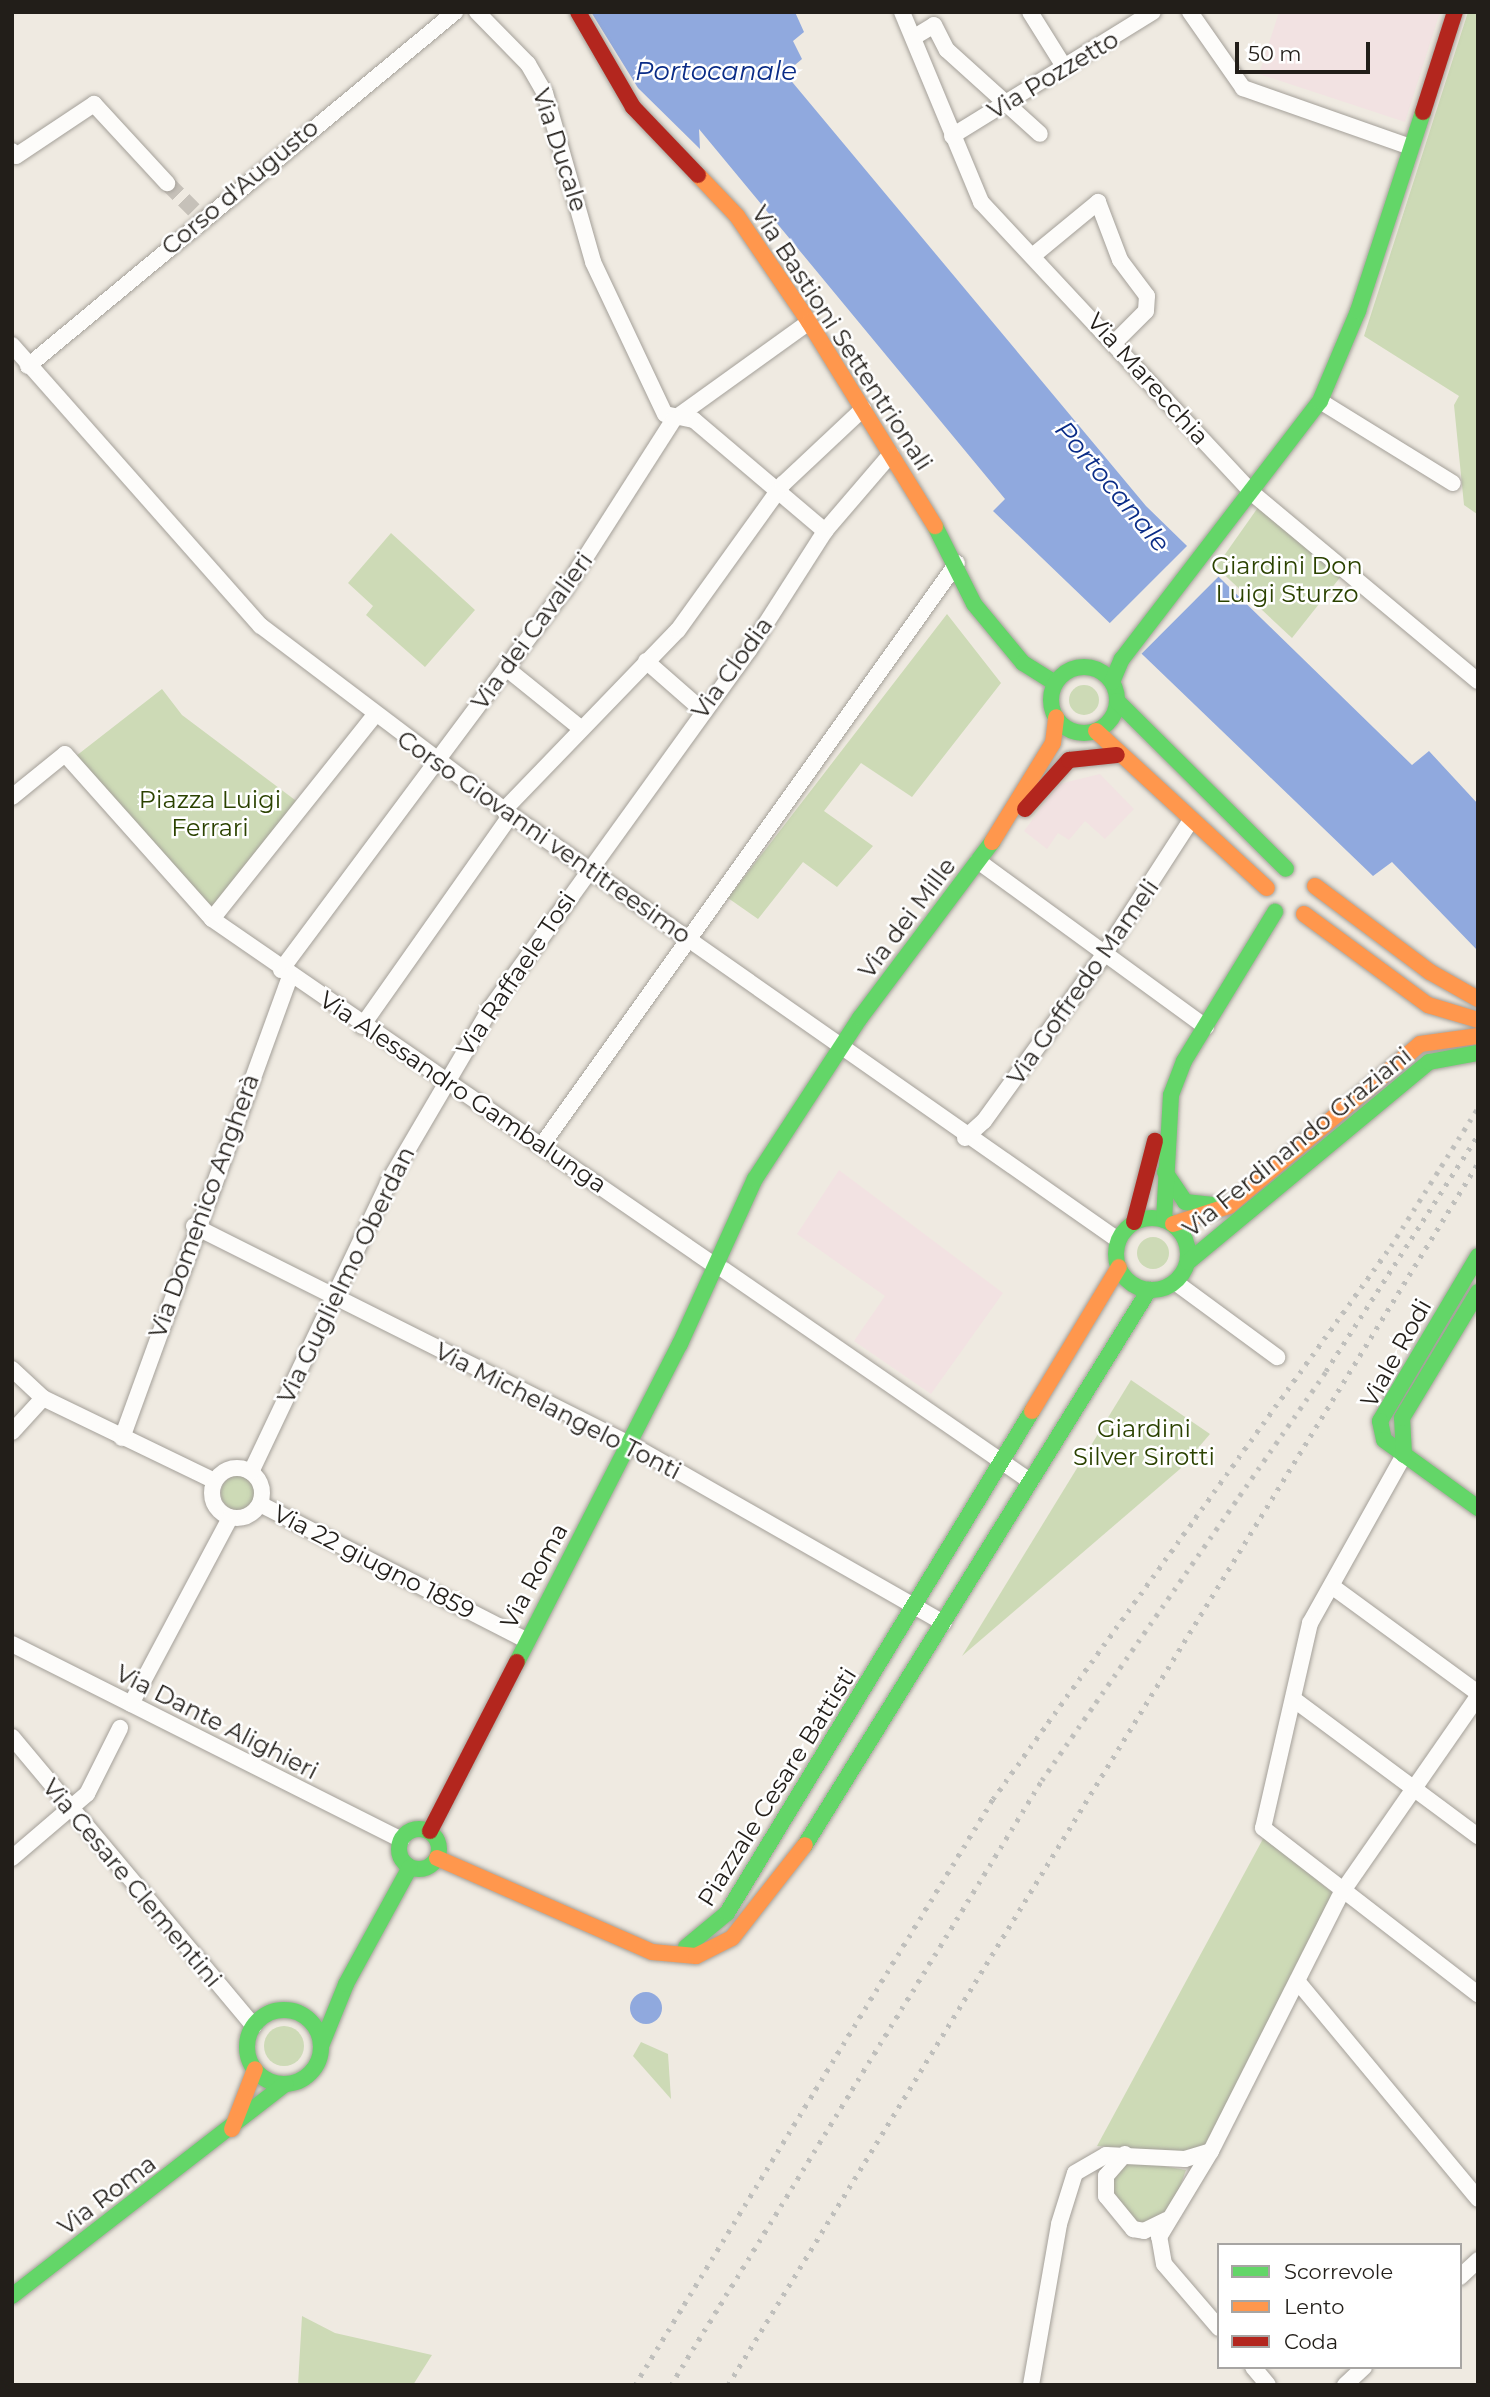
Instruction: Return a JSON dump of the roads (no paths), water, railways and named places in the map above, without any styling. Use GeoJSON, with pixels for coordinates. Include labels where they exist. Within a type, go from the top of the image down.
{"type":"FeatureCollection","features":[{"type":"Feature","properties":{"kind":"street","name":"Corso d'Augusto"},"geometry":{"type":"LineString","coordinates":[[28,366],[199,215],[455,12]]}},
{"type":"Feature","properties":{"kind":"street","name":"Via Ducale"},"geometry":{"type":"LineString","coordinates":[[477,12],[528,64],[545,93],[593,262],[649,388],[674,419]]}},
{"type":"Feature","properties":{"kind":"street","name":"Via Bastioni Settentrionali"},"geometry":{"type":"LineString","coordinates":[[578,12],[633,107],[737,216],[809,322],[903,472],[992,626],[1023,663],[1055,683]]}},
{"type":"Feature","properties":{"kind":"street","name":"Via Marecchia"},"geometry":{"type":"LineString","coordinates":[[902,12],[916,36],[952,136],[981,202],[1035,254],[1251,492],[1478,681]]}},
{"type":"Feature","properties":{"kind":"street"},"geometry":{"type":"LineString","coordinates":[[1030,12],[1065,68]]}},
{"type":"Feature","properties":{"kind":"street","name":"Via Pozzetto"},"geometry":{"type":"LineString","coordinates":[[952,136],[1153,12]]}},
{"type":"Feature","properties":{"kind":"street"},"geometry":{"type":"LineString","coordinates":[[1190,12],[1237,83],[1411,146]]}},
{"type":"Feature","properties":{"kind":"street"},"geometry":{"type":"LineString","coordinates":[[1455,12],[1358,311],[1320,401],[1209,553],[1122,659],[1112,682],[1117,701],[1286,869],[1303,871],[1315,886],[1430,972],[1478,999]]}},
{"type":"Feature","properties":{"kind":"street"},"geometry":{"type":"LineString","coordinates":[[916,36],[934,25],[964,67],[1009,101],[1040,134]]}},
{"type":"Feature","properties":{"kind":"street"},"geometry":{"type":"LineString","coordinates":[[14,153],[94,104],[167,183]]}},
{"type":"Feature","properties":{"kind":"street"},"geometry":{"type":"LineString","coordinates":[[1035,254],[1098,202],[1120,260],[1147,296],[1146,311],[1115,342]]}},
{"type":"Feature","properties":{"kind":"street","name":"Via dei Cavalieri"},"geometry":{"type":"LineString","coordinates":[[285,973],[649,466],[674,419],[809,322]]}},
{"type":"Feature","properties":{"kind":"street","name":"Corso Giovanni ventitreesimo"},"geometry":{"type":"LineString","coordinates":[[12,345],[252,619],[374,716],[436,761],[965,1138],[1118,1240]]}},
{"type":"Feature","properties":{"kind":"street"},"geometry":{"type":"LineString","coordinates":[[1320,401],[1453,483]]}},
{"type":"Feature","properties":{"kind":"street"},"geometry":{"type":"LineString","coordinates":[[362,1027],[508,812],[579,727],[678,630],[779,490],[863,409]]}},
{"type":"Feature","properties":{"kind":"street"},"geometry":{"type":"LineString","coordinates":[[674,419],[694,420],[825,531]]}},
{"type":"Feature","properties":{"kind":"street","name":"Via Clodia"},"geometry":{"type":"LineString","coordinates":[[587,869],[702,710],[749,650],[825,531],[880,472],[891,454]]}},
{"type":"Feature","properties":{"kind":"street"},"geometry":{"type":"LineString","coordinates":[[880,472],[903,472]]}},
{"type":"Feature","properties":{"kind":"street"},"geometry":{"type":"LineString","coordinates":[[544,1142],[957,563]]}},
{"type":"Feature","properties":{"kind":"street"},"geometry":{"type":"LineString","coordinates":[[1122,659],[1071,669],[1055,683],[1056,717],[1089,732],[1191,820],[1267,888],[1275,912],[1289,918],[1304,914],[1314,901],[1315,886]]}},
{"type":"Feature","properties":{"kind":"street"},"geometry":{"type":"LineString","coordinates":[[646,661],[702,710]]}},
{"type":"Feature","properties":{"kind":"street"},"geometry":{"type":"LineString","coordinates":[[1092,667],[1112,682]]}},
{"type":"Feature","properties":{"kind":"street"},"geometry":{"type":"LineString","coordinates":[[506,668],[579,727]]}},
{"type":"Feature","properties":{"kind":"street"},"geometry":{"type":"LineString","coordinates":[[1089,732],[1111,720],[1117,701]]}},
{"type":"Feature","properties":{"kind":"street"},"geometry":{"type":"LineString","coordinates":[[12,797],[65,754],[212,919],[374,716]]}},
{"type":"Feature","properties":{"kind":"street","name":"Via dei Mille"},"geometry":{"type":"LineString","coordinates":[[1011,817],[1053,743],[1056,717]]}},
{"type":"Feature","properties":{"kind":"street","name":"Via dei Mille"},"geometry":{"type":"LineString","coordinates":[[840,1048],[1011,817],[1089,732]]}},
{"type":"Feature","properties":{"kind":"street","name":"Via dei Mille"},"geometry":{"type":"LineString","coordinates":[[1011,817],[1033,805],[1069,761],[1091,752],[1117,755]]}},
{"type":"Feature","properties":{"kind":"street","name":"Via Goffredo Mameli"},"geometry":{"type":"LineString","coordinates":[[965,1138],[984,1121],[1105,953],[1191,820]]}},
{"type":"Feature","properties":{"kind":"street"},"geometry":{"type":"LineString","coordinates":[[978,861],[1206,1027]]}},
{"type":"Feature","properties":{"kind":"street","name":"Via Raffaele Tosi"},"geometry":{"type":"LineString","coordinates":[[446,1079],[587,869]]}},
{"type":"Feature","properties":{"kind":"street"},"geometry":{"type":"LineString","coordinates":[[1267,888],[1286,869]]}},
{"type":"Feature","properties":{"kind":"street"},"geometry":{"type":"LineString","coordinates":[[1165,1120],[1162,1164],[1168,1222],[1185,1238],[1188,1262],[1175,1282],[1149,1290],[1130,1283],[1119,1267],[1118,1240],[1134,1222],[1165,1120],[1184,1062],[1275,912]]}},
{"type":"Feature","properties":{"kind":"street"},"geometry":{"type":"LineString","coordinates":[[1304,914],[1414,996],[1478,1020]]}},
{"type":"Feature","properties":{"kind":"street","name":"Via Alessandro Gambalunga"},"geometry":{"type":"LineString","coordinates":[[212,919],[362,1027],[544,1142],[1001,1463]]}},
{"type":"Feature","properties":{"kind":"street","name":"Via Domenico Angherà"},"geometry":{"type":"LineString","coordinates":[[122,1437],[285,973]]}},
{"type":"Feature","properties":{"kind":"street"},"geometry":{"type":"LineString","coordinates":[[1414,996],[1423,1011],[1420,1044]]}},
{"type":"Feature","properties":{"kind":"street","name":"Via Ferdinando Graziani"},"geometry":{"type":"LineString","coordinates":[[1168,1222],[1229,1206],[1420,1044],[1478,1037]]}},
{"type":"Feature","properties":{"kind":"street","name":"Via Roma"},"geometry":{"type":"LineString","coordinates":[[430,1831],[776,1151],[840,1048]]}},
{"type":"Feature","properties":{"kind":"street","name":"Via Ferdinando Graziani"},"geometry":{"type":"LineString","coordinates":[[1188,1262],[1429,1062],[1478,1053]]}},
{"type":"Feature","properties":{"kind":"street","name":"Via Guglielmo Oberdan"},"geometry":{"type":"LineString","coordinates":[[251,1472],[332,1299],[446,1079]]}},
{"type":"Feature","properties":{"kind":"street"},"geometry":{"type":"LineString","coordinates":[[1162,1164],[1171,1190],[1185,1202],[1229,1206]]}},
{"type":"Feature","properties":{"kind":"street"},"geometry":{"type":"LineString","coordinates":[[1134,1222],[1168,1222]]}},
{"type":"Feature","properties":{"kind":"street","name":"Via Michelangelo Tonti"},"geometry":{"type":"LineString","coordinates":[[194,1226],[332,1299],[629,1444],[916,1605]]}},
{"type":"Feature","properties":{"kind":"street","name":"Viale Rodi"},"geometry":{"type":"LineString","coordinates":[[1404,1455],[1384,1440],[1380,1421],[1478,1256]]}},
{"type":"Feature","properties":{"kind":"street","name":"Piazzale Cesare Battisti"},"geometry":{"type":"LineString","coordinates":[[652,1952],[696,1944],[714,1930],[916,1605],[1119,1267]]}},
{"type":"Feature","properties":{"kind":"street"},"geometry":{"type":"LineString","coordinates":[[1175,1282],[1277,1357]]}},
{"type":"Feature","properties":{"kind":"street","name":"Piazzale Cesare Battisti"},"geometry":{"type":"LineString","coordinates":[[652,1952],[695,1956],[732,1938],[763,1907],[944,1623],[1149,1290]]}},
{"type":"Feature","properties":{"kind":"street","name":"Viale Rodi"},"geometry":{"type":"LineString","coordinates":[[1404,1455],[1402,1418],[1478,1292]]}},
{"type":"Feature","properties":{"kind":"street"},"geometry":{"type":"LineString","coordinates":[[12,1369],[43,1398],[215,1481]]}},
{"type":"Feature","properties":{"kind":"street"},"geometry":{"type":"LineString","coordinates":[[12,1432],[43,1398]]}},
{"type":"Feature","properties":{"kind":"street"},"geometry":{"type":"LineString","coordinates":[[1478,1508],[1404,1455],[1333,1587],[1310,1623],[1296,1701],[1263,1828],[1342,1892],[1478,1994]]}},
{"type":"Feature","properties":{"kind":"street"},"geometry":{"type":"LineString","coordinates":[[1001,1463],[1030,1481]]}},
{"type":"Feature","properties":{"kind":"street"},"geometry":{"type":"LineString","coordinates":[[227,1470],[251,1472],[262,1490],[260,1504],[244,1518],[230,1518],[216,1507],[215,1481],[227,1470]]}},
{"type":"Feature","properties":{"kind":"street","name":"Via 22 giugno 1859"},"geometry":{"type":"LineString","coordinates":[[260,1504],[526,1640]]}},
{"type":"Feature","properties":{"kind":"street"},"geometry":{"type":"LineString","coordinates":[[131,1704],[230,1518]]}},
{"type":"Feature","properties":{"kind":"street"},"geometry":{"type":"LineString","coordinates":[[1217,2326],[1164,2264],[1159,2237],[1211,2151],[1342,1892],[1478,1695],[1333,1587]]}},
{"type":"Feature","properties":{"kind":"street"},"geometry":{"type":"LineString","coordinates":[[916,1605],[944,1623]]}},
{"type":"Feature","properties":{"kind":"street","name":"Via Dante Alighieri"},"geometry":{"type":"LineString","coordinates":[[12,1644],[401,1840]]}},
{"type":"Feature","properties":{"kind":"street"},"geometry":{"type":"LineString","coordinates":[[1296,1701],[1478,1836]]}},
{"type":"Feature","properties":{"kind":"street"},"geometry":{"type":"LineString","coordinates":[[12,1858],[87,1794],[120,1728]]}},
{"type":"Feature","properties":{"kind":"street","name":"Via Cesare Clementini"},"geometry":{"type":"LineString","coordinates":[[12,1737],[254,2026]]}},
{"type":"Feature","properties":{"kind":"street"},"geometry":{"type":"LineString","coordinates":[[410,1830],[430,1831],[439,1846],[437,1858],[428,1867],[410,1867],[401,1859],[401,1840],[410,1830]]}},
{"type":"Feature","properties":{"kind":"street"},"geometry":{"type":"LineString","coordinates":[[437,1858],[652,1952]]}},
{"type":"Feature","properties":{"kind":"street"},"geometry":{"type":"LineString","coordinates":[[255,2069],[285,2084],[315,2068],[346,1984],[410,1867]]}},
{"type":"Feature","properties":{"kind":"street"},"geometry":{"type":"LineString","coordinates":[[1298,1982],[1478,2199]]}},
{"type":"Feature","properties":{"kind":"street"},"geometry":{"type":"LineString","coordinates":[[231,2132],[255,2069],[248,2048],[254,2026],[272,2012],[295,2012],[319,2006],[346,1984]]}},
{"type":"Feature","properties":{"kind":"street"},"geometry":{"type":"LineString","coordinates":[[295,2012],[314,2025],[321,2046]]}},
{"type":"Feature","properties":{"kind":"street","name":"Via Roma"},"geometry":{"type":"LineString","coordinates":[[12,2296],[231,2132],[285,2084]]}},
{"type":"Feature","properties":{"kind":"street"},"geometry":{"type":"LineString","coordinates":[[1031,2385],[1059,2224],[1075,2173],[1090,2161],[1125,2154],[1185,2159],[1211,2151]]}},
{"type":"Feature","properties":{"kind":"street"},"geometry":{"type":"LineString","coordinates":[[1125,2154],[1106,2176],[1106,2196],[1133,2228],[1144,2231],[1174,2214]]}},
{"type":"Feature","properties":{"kind":"street"},"geometry":{"type":"LineString","coordinates":[[1185,2159],[1194,2180]]}},
{"type":"Feature","properties":{"kind":"street"},"geometry":{"type":"LineString","coordinates":[[1462,2275],[1478,2260]]}},
{"type":"Feature","properties":{"kind":"street"},"geometry":{"type":"LineString","coordinates":[[1255,2369],[1268,2385]]}},
{"type":"Feature","properties":{"kind":"street"},"geometry":{"type":"LineString","coordinates":[[1345,2385],[1362,2369]]}},
{"type":"Feature","properties":{"kind":"water","name":"Portocanale"},"geometry":{"type":"Polygon","coordinates":[[[591,12],[795,12],[804,32],[793,41],[802,59],[789,70],[778,65],[1146,506],[1412,765],[1429,751],[1478,804],[1478,951],[1392,862],[1373,876],[993,511],[1005,499],[699,129],[700,149],[638,88],[591,12]]]}},
{"type":"Feature","properties":{"kind":"water"},"geometry":{"type":"Polygon","coordinates":[[[646,1992],[657,1997],[662,2008],[657,2019],[646,2024],[635,2019],[630,2008],[635,1997],[646,1992]]]}},
{"type":"Feature","properties":{"kind":"tunnel"},"geometry":{"type":"LineString","coordinates":[[167,183],[194,210]]}},
{"type":"Feature","properties":{"kind":"railway"},"geometry":{"type":"LineString","coordinates":[[635,2385],[993,1799],[1391,1246],[1478,1108]]}},
{"type":"Feature","properties":{"kind":"railway"},"geometry":{"type":"LineString","coordinates":[[671,2385],[1042,1780],[1326,1371],[1478,1135]]}},
{"type":"Feature","properties":{"kind":"railway"},"geometry":{"type":"LineString","coordinates":[[728,2385],[1478,1163]]}},
{"type":"Feature","properties":{"kind":"park label","name":"Giardini Don Luigi Sturzo"},"geometry":{"type":"Point","coordinates":[1287,580]}},
{"type":"Feature","properties":{"kind":"park label","name":"Piazza Luigi Ferrari"},"geometry":{"type":"Point","coordinates":[210,814]}},
{"type":"Feature","properties":{"kind":"park label","name":"Giardini Silver Sirotti"},"geometry":{"type":"Point","coordinates":[1144,1443]}}]}
